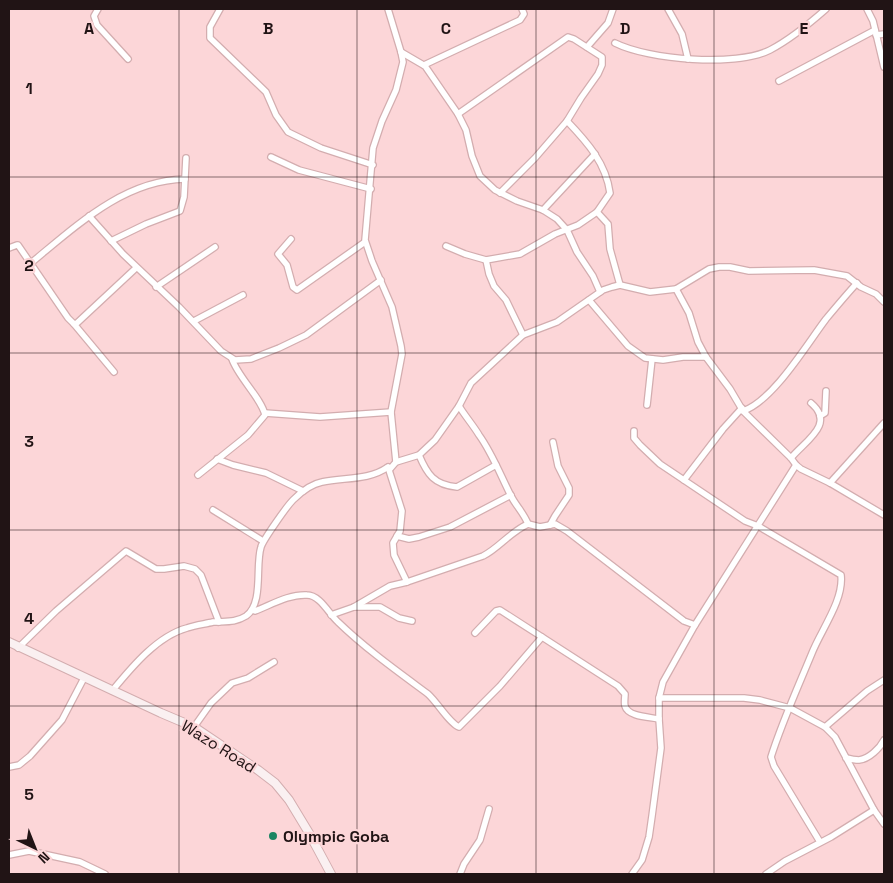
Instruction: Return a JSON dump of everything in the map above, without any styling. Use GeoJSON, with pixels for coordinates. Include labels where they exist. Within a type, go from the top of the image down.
{"type":"FeatureCollection","features":[{"type":"Feature","properties":{"kind":"main road","name":"Wazo Road"},"geometry":{"type":"LineString","coordinates":[[9,642],[18,648],[194,727],[258,770],[275,783],[289,800],[331,874]]}},
{"type":"Feature","properties":{"kind":"street"},"geometry":{"type":"LineString","coordinates":[[98,9],[94,16],[97,25],[128,59]]}},
{"type":"Feature","properties":{"kind":"street"},"geometry":{"type":"LineString","coordinates":[[220,9],[210,27],[210,38],[266,92],[276,115],[286,131],[321,148],[373,165]]}},
{"type":"Feature","properties":{"kind":"street"},"geometry":{"type":"LineString","coordinates":[[388,9],[403,62],[394,98],[378,131],[373,148],[365,242],[392,307],[402,346],[391,412],[396,462]]}},
{"type":"Feature","properties":{"kind":"street"},"geometry":{"type":"LineString","coordinates":[[424,65],[520,20],[524,14],[522,9]]}},
{"type":"Feature","properties":{"kind":"street"},"geometry":{"type":"LineString","coordinates":[[587,47],[608,23],[612,9]]}},
{"type":"Feature","properties":{"kind":"street"},"geometry":{"type":"LineString","coordinates":[[668,9],[682,34],[688,59]]}},
{"type":"Feature","properties":{"kind":"street"},"geometry":{"type":"LineString","coordinates":[[616,43],[643,53],[688,59],[729,60],[769,51],[796,34],[826,9]]}},
{"type":"Feature","properties":{"kind":"street"},"geometry":{"type":"LineString","coordinates":[[867,9],[874,21],[884,67]]}},
{"type":"Feature","properties":{"kind":"street"},"geometry":{"type":"LineString","coordinates":[[779,81],[876,33],[884,34]]}},
{"type":"Feature","properties":{"kind":"street"},"geometry":{"type":"LineString","coordinates":[[458,114],[567,37],[587,47],[603,59],[598,74],[567,121],[535,158],[500,193]]}},
{"type":"Feature","properties":{"kind":"street"},"geometry":{"type":"LineString","coordinates":[[401,52],[424,65],[458,114],[466,130],[479,175],[488,185],[500,193],[543,210],[568,230],[577,252],[593,276],[600,292]]}},
{"type":"Feature","properties":{"kind":"street"},"geometry":{"type":"LineString","coordinates":[[446,246],[486,260],[520,254],[555,234],[578,226],[597,212],[610,193],[604,172],[595,154],[582,136],[567,121]]}},
{"type":"Feature","properties":{"kind":"street"},"geometry":{"type":"LineString","coordinates":[[543,210],[595,154]]}},
{"type":"Feature","properties":{"kind":"street"},"geometry":{"type":"LineString","coordinates":[[272,157],[299,170],[371,188]]}},
{"type":"Feature","properties":{"kind":"street"},"geometry":{"type":"LineString","coordinates":[[111,241],[146,224],[180,211],[184,197],[186,158]]}},
{"type":"Feature","properties":{"kind":"street"},"geometry":{"type":"LineString","coordinates":[[31,263],[89,216],[136,188],[154,182],[185,179]]}},
{"type":"Feature","properties":{"kind":"street"},"geometry":{"type":"LineString","coordinates":[[597,212],[608,224],[610,249],[620,285]]}},
{"type":"Feature","properties":{"kind":"street"},"geometry":{"type":"LineString","coordinates":[[89,216],[136,268],[194,321],[221,351],[232,359],[251,359],[306,335],[381,280]]}},
{"type":"Feature","properties":{"kind":"street"},"geometry":{"type":"LineString","coordinates":[[291,238],[278,254],[287,265],[292,286],[297,290],[365,242]]}},
{"type":"Feature","properties":{"kind":"street"},"geometry":{"type":"LineString","coordinates":[[9,248],[16,244],[18,245],[68,318],[101,354],[114,372]]}},
{"type":"Feature","properties":{"kind":"street"},"geometry":{"type":"LineString","coordinates":[[156,287],[215,247]]}},
{"type":"Feature","properties":{"kind":"street"},"geometry":{"type":"LineString","coordinates":[[486,260],[494,286],[506,300],[523,334]]}},
{"type":"Feature","properties":{"kind":"street"},"geometry":{"type":"LineString","coordinates":[[112,691],[131,668],[166,637],[186,628],[219,622],[226,623],[241,619],[252,610],[255,603],[260,547],[292,502],[303,491],[321,482],[377,474],[388,468],[390,469],[396,462],[418,455],[435,440],[459,406],[471,383],[523,334],[557,322],[600,292],[620,285],[650,292],[676,288],[709,269],[719,266],[749,272],[814,270],[847,276],[876,294],[884,302]]}},
{"type":"Feature","properties":{"kind":"street"},"geometry":{"type":"LineString","coordinates":[[74,324],[136,268]]}},
{"type":"Feature","properties":{"kind":"street"},"geometry":{"type":"LineString","coordinates":[[684,480],[723,429],[743,410],[754,406],[767,395],[788,371],[827,318],[856,283]]}},
{"type":"Feature","properties":{"kind":"street"},"geometry":{"type":"LineString","coordinates":[[676,288],[690,313],[698,342],[706,357],[743,410],[796,465],[884,515]]}},
{"type":"Feature","properties":{"kind":"street"},"geometry":{"type":"LineString","coordinates":[[194,321],[244,295]]}},
{"type":"Feature","properties":{"kind":"street"},"geometry":{"type":"LineString","coordinates":[[589,300],[628,346],[645,358],[663,360],[684,357],[706,357]]}},
{"type":"Feature","properties":{"kind":"street"},"geometry":{"type":"LineString","coordinates":[[232,359],[236,369],[265,412],[320,417],[391,412]]}},
{"type":"Feature","properties":{"kind":"street"},"geometry":{"type":"LineString","coordinates":[[647,405],[652,359]]}},
{"type":"Feature","properties":{"kind":"street"},"geometry":{"type":"LineString","coordinates":[[820,416],[825,413],[826,391]]}},
{"type":"Feature","properties":{"kind":"street"},"geometry":{"type":"LineString","coordinates":[[791,458],[818,430],[821,422],[818,410],[811,403]]}},
{"type":"Feature","properties":{"kind":"street"},"geometry":{"type":"LineString","coordinates":[[459,406],[468,422],[479,434],[528,524]]}},
{"type":"Feature","properties":{"kind":"street"},"geometry":{"type":"LineString","coordinates":[[198,475],[248,435],[263,418],[265,412]]}},
{"type":"Feature","properties":{"kind":"street"},"geometry":{"type":"LineString","coordinates":[[830,483],[884,423]]}},
{"type":"Feature","properties":{"kind":"street"},"geometry":{"type":"LineString","coordinates":[[634,431],[634,438],[660,464],[745,521],[758,526],[841,575],[842,584],[839,595],[812,651],[771,757],[774,766],[820,842]]}},
{"type":"Feature","properties":{"kind":"street"},"geometry":{"type":"LineString","coordinates":[[550,525],[569,495],[569,488],[558,466],[553,442]]}},
{"type":"Feature","properties":{"kind":"street"},"geometry":{"type":"LineString","coordinates":[[418,455],[426,472],[440,483],[457,487],[496,464]]}},
{"type":"Feature","properties":{"kind":"street"},"geometry":{"type":"LineString","coordinates":[[217,459],[266,473],[303,491]]}},
{"type":"Feature","properties":{"kind":"street"},"geometry":{"type":"LineString","coordinates":[[632,874],[642,860],[649,837],[661,748],[659,719],[663,682],[695,625],[796,465]]}},
{"type":"Feature","properties":{"kind":"street"},"geometry":{"type":"LineString","coordinates":[[388,468],[402,511],[400,531],[393,543],[394,555],[407,582]]}},
{"type":"Feature","properties":{"kind":"street"},"geometry":{"type":"LineString","coordinates":[[397,536],[419,537],[450,527],[511,495]]}},
{"type":"Feature","properties":{"kind":"street"},"geometry":{"type":"LineString","coordinates":[[213,510],[263,541]]}},
{"type":"Feature","properties":{"kind":"street"},"geometry":{"type":"LineString","coordinates":[[331,616],[354,606],[382,589],[490,553],[508,536],[528,524],[540,527],[555,524],[567,531],[684,621],[695,625]]}},
{"type":"Feature","properties":{"kind":"street"},"geometry":{"type":"LineString","coordinates":[[18,648],[56,611],[126,551],[156,569],[184,566],[195,569],[201,575],[219,622]]}},
{"type":"Feature","properties":{"kind":"street"},"geometry":{"type":"LineString","coordinates":[[252,610],[255,611],[290,597],[307,595],[316,598],[331,616],[358,642],[428,694],[436,701],[450,721],[459,726],[486,700],[542,637]]}},
{"type":"Feature","properties":{"kind":"street"},"geometry":{"type":"LineString","coordinates":[[354,606],[380,607],[399,618],[412,621]]}},
{"type":"Feature","properties":{"kind":"street"},"geometry":{"type":"LineString","coordinates":[[476,633],[496,611],[500,610],[618,686],[625,694],[627,710],[638,715],[659,719]]}},
{"type":"Feature","properties":{"kind":"street"},"geometry":{"type":"LineString","coordinates":[[194,727],[211,703],[232,683],[248,678],[274,662]]}},
{"type":"Feature","properties":{"kind":"street"},"geometry":{"type":"LineString","coordinates":[[9,766],[19,766],[62,720],[84,678]]}},
{"type":"Feature","properties":{"kind":"street"},"geometry":{"type":"LineString","coordinates":[[825,727],[867,691],[884,680]]}},
{"type":"Feature","properties":{"kind":"street"},"geometry":{"type":"LineString","coordinates":[[660,698],[744,698],[760,700],[790,708],[825,727],[835,737],[874,810],[884,824]]}},
{"type":"Feature","properties":{"kind":"street"},"geometry":{"type":"LineString","coordinates":[[846,758],[858,760],[865,758],[881,746],[884,740]]}},
{"type":"Feature","properties":{"kind":"street"},"geometry":{"type":"LineString","coordinates":[[460,874],[464,864],[480,840],[489,809]]}},
{"type":"Feature","properties":{"kind":"street"},"geometry":{"type":"LineString","coordinates":[[766,874],[874,810]]}},
{"type":"Feature","properties":{"kind":"street"},"geometry":{"type":"LineString","coordinates":[[9,855],[29,851],[80,862],[105,874]]}},
{"type":"Feature","properties":{"kind":"place","name":"Olympic Goba"},"geometry":{"type":"Point","coordinates":[273,836]}}]}
